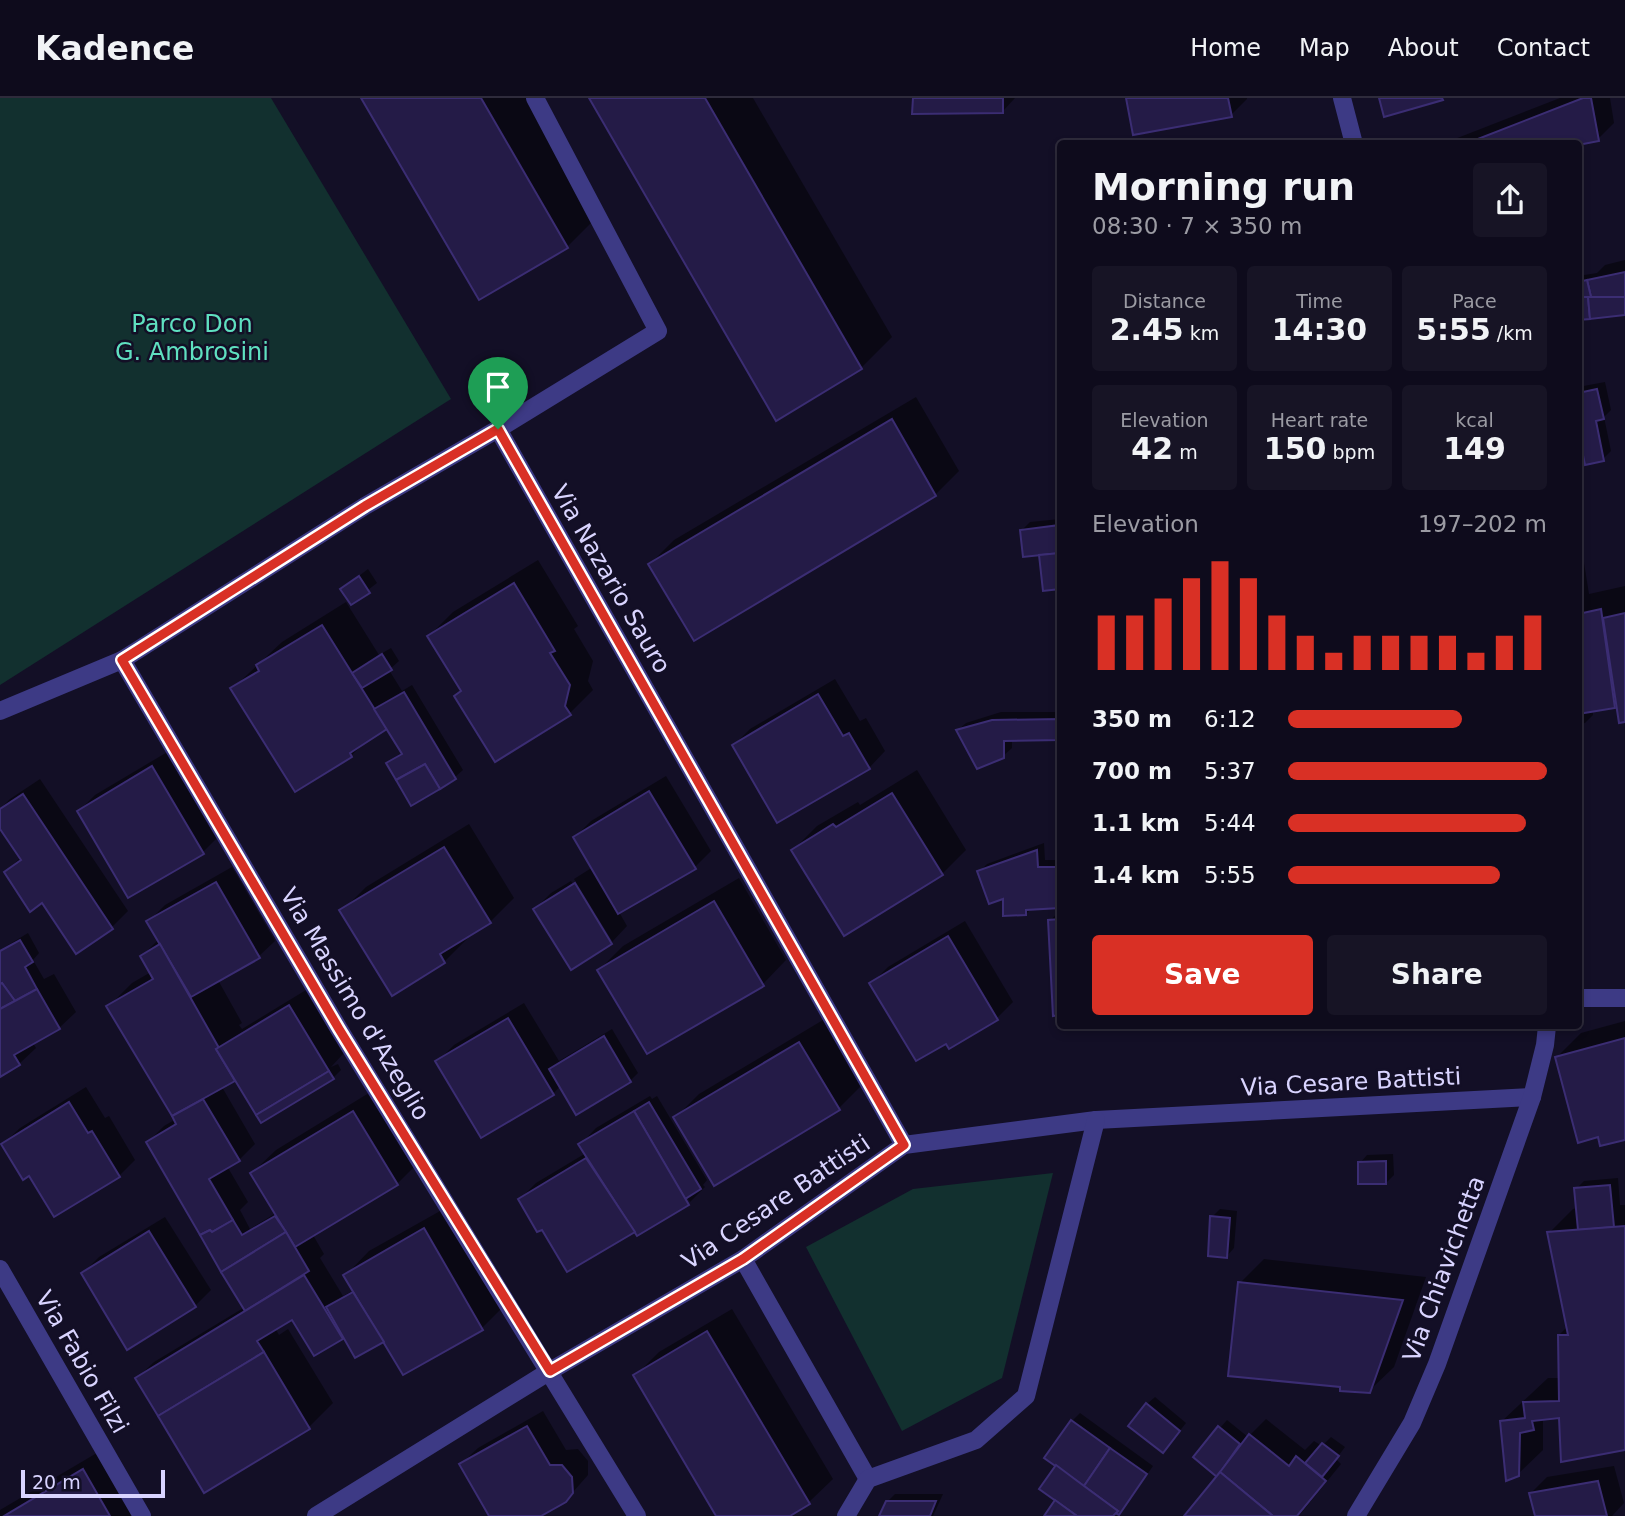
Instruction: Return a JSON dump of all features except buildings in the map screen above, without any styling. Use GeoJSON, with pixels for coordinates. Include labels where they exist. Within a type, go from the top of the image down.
{"type":"FeatureCollection","features":[{"type":"Feature","properties":{"kind":"street"},"geometry":{"type":"LineString","coordinates":[[0,711],[122,660],[365,506],[658,331],[535,98]]}},
{"type":"Feature","properties":{"kind":"street"},"geometry":{"type":"LineString","coordinates":[[1342,98],[1353,140]]}},
{"type":"Feature","properties":{"kind":"street","name":"Via Nazario Sauro"},"geometry":{"type":"LineString","coordinates":[[498,429],[904,1145]]}},
{"type":"Feature","properties":{"kind":"street","name":"Via Massimo d'Azeglio"},"geometry":{"type":"LineString","coordinates":[[122,660],[339,1029],[637,1516]]}},
{"type":"Feature","properties":{"kind":"street"},"geometry":{"type":"LineString","coordinates":[[1582,998],[1625,998]]}},
{"type":"Feature","properties":{"kind":"street","name":"Via Chiavichetta"},"geometry":{"type":"LineString","coordinates":[[1356,1516],[1412,1423],[1437,1364],[1532,1097],[1547,1029]]}},
{"type":"Feature","properties":{"kind":"street","name":"Via Cesare Battisti"},"geometry":{"type":"LineString","coordinates":[[316,1516],[550,1371],[743,1259],[904,1145],[1096,1121],[1532,1097]]}},
{"type":"Feature","properties":{"kind":"street"},"geometry":{"type":"LineString","coordinates":[[846,1516],[868,1479],[976,1440],[1026,1396],[1096,1121]]}},
{"type":"Feature","properties":{"kind":"street"},"geometry":{"type":"LineString","coordinates":[[743,1259],[868,1479]]}},
{"type":"Feature","properties":{"kind":"street","name":"Via Fabio Filzi"},"geometry":{"type":"LineString","coordinates":[[0,1269],[142,1516]]}},
{"type":"Feature","properties":{"kind":"green space","name":"Parco Don G. Ambrosini"},"geometry":{"type":"Polygon","coordinates":[[[0,98],[271,98],[451,399],[0,685],[0,98]]]}},
{"type":"Feature","properties":{"kind":"green space"},"geometry":{"type":"Polygon","coordinates":[[[1053,1173],[1002,1378],[902,1431],[806,1247],[913,1189],[1053,1173]]]}},
{"type":"Feature","properties":{"kind":"route"},"geometry":{"type":"LineString","coordinates":[[498,429],[904,1145],[743,1259],[550,1371],[339,1029],[122,660],[365,506],[498,429]]}}]}
